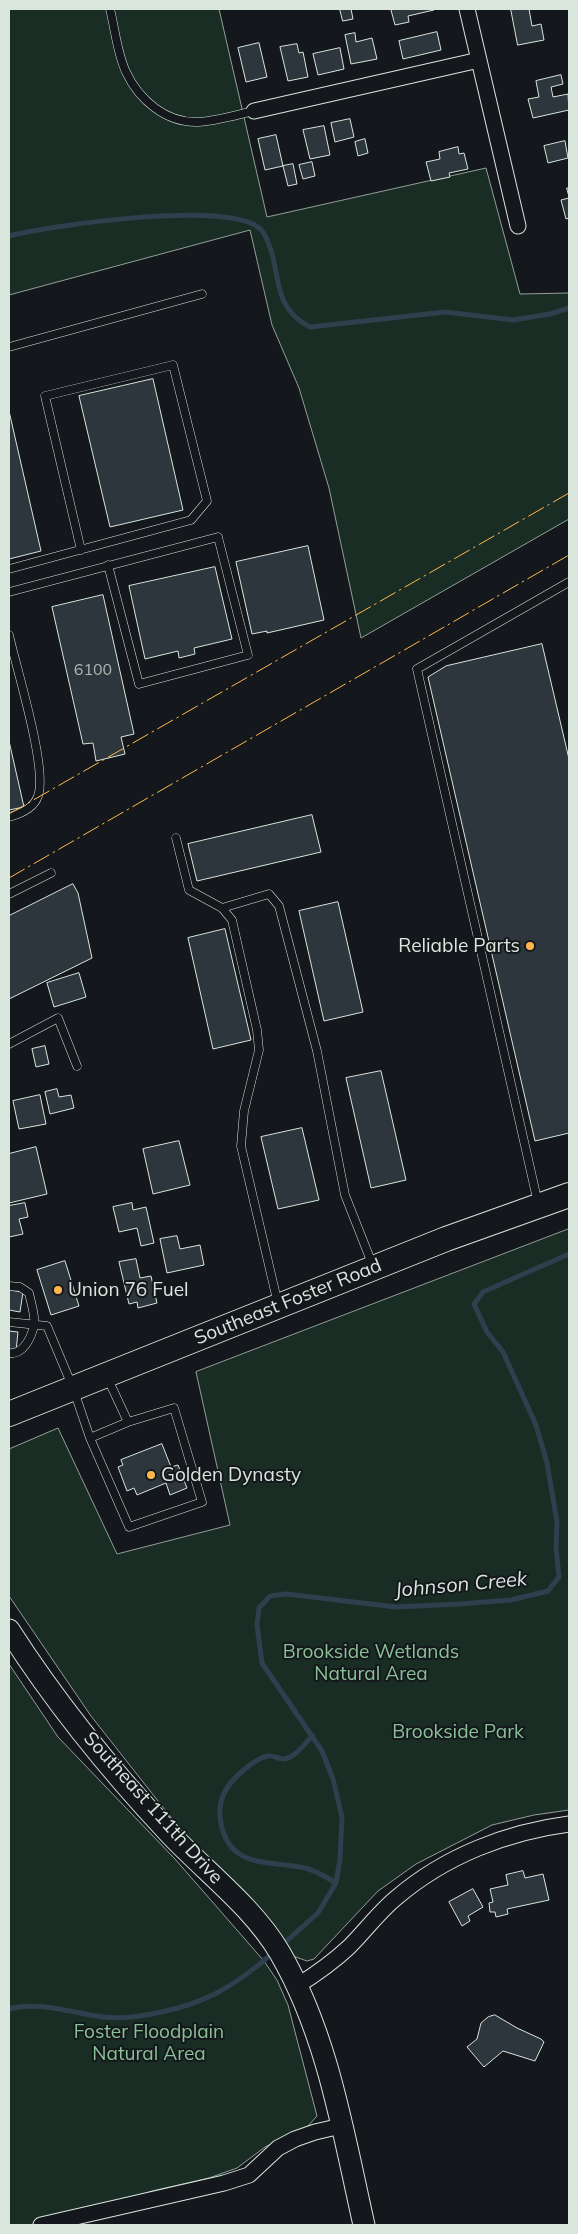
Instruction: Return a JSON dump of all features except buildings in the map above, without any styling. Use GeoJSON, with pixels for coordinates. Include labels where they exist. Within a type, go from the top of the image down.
{"type":"FeatureCollection","features":[{"type":"Feature","properties":{"kind":"main road","name":"Southeast Foster Road"},"geometry":{"type":"LineString","coordinates":[[9,1414],[374,1268],[569,1195]]}},
{"type":"Feature","properties":{"kind":"main road","name":"Southeast 111th Drive"},"geometry":{"type":"LineString","coordinates":[[9,1630],[52,1691],[121,1778],[168,1832],[267,1933],[284,1961],[317,2031],[364,2225]]}},
{"type":"Feature","properties":{"kind":"street"},"geometry":{"type":"LineString","coordinates":[[467,9],[518,226]]}},
{"type":"Feature","properties":{"kind":"street"},"geometry":{"type":"LineString","coordinates":[[254,111],[479,60]]}},
{"type":"Feature","properties":{"kind":"street"},"geometry":{"type":"LineString","coordinates":[[297,1986],[322,1969],[342,1952],[396,1898],[441,1866],[498,1840],[538,1829],[569,1824]]}},
{"type":"Feature","properties":{"kind":"street"},"geometry":{"type":"LineString","coordinates":[[41,2225],[249,2175],[278,2148],[314,2132],[341,2126]]}},
{"type":"Feature","properties":{"kind":"lane"},"geometry":{"type":"LineString","coordinates":[[110,9],[126,72],[140,93],[152,106],[167,116],[197,122],[254,111]]}},
{"type":"Feature","properties":{"kind":"lane"},"geometry":{"type":"LineString","coordinates":[[9,346],[202,294]]}},
{"type":"Feature","properties":{"kind":"lane"},"geometry":{"type":"LineString","coordinates":[[9,569],[81,550],[191,520],[207,501],[174,365],[45,396],[81,550]]}},
{"type":"Feature","properties":{"kind":"lane"},"geometry":{"type":"LineString","coordinates":[[9,592],[108,565],[218,537],[248,655],[139,684],[108,565]]}},
{"type":"Feature","properties":{"kind":"lane"},"geometry":{"type":"LineString","coordinates":[[539,1205],[417,669],[569,582]]}},
{"type":"Feature","properties":{"kind":"lane"},"geometry":{"type":"LineString","coordinates":[[9,635],[40,767],[38,796],[23,813],[9,817]]}},
{"type":"Feature","properties":{"kind":"lane"},"geometry":{"type":"LineString","coordinates":[[176,838],[189,890],[222,908],[232,920],[257,1030],[259,1050],[244,1111],[241,1146],[278,1306]]}},
{"type":"Feature","properties":{"kind":"lane"},"geometry":{"type":"LineString","coordinates":[[9,894],[51,873]]}},
{"type":"Feature","properties":{"kind":"lane"},"geometry":{"type":"LineString","coordinates":[[222,908],[269,894],[279,906],[317,1051],[344,1194],[374,1268]]}},
{"type":"Feature","properties":{"kind":"lane"},"geometry":{"type":"LineString","coordinates":[[9,1044],[58,1018],[77,1066]]}},
{"type":"Feature","properties":{"kind":"lane"},"geometry":{"type":"LineString","coordinates":[[9,1286],[20,1287],[29,1294],[35,1324],[23,1349],[14,1354],[9,1353]]}},
{"type":"Feature","properties":{"kind":"lane"},"geometry":{"type":"LineString","coordinates":[[9,1322],[47,1326],[73,1388],[90,1438],[128,1527],[202,1502],[174,1408],[128,1422],[90,1438]]}},
{"type":"Feature","properties":{"kind":"lane"},"geometry":{"type":"LineString","coordinates":[[106,1375],[128,1422]]}},
{"type":"Feature","properties":{"kind":"green space"},"geometry":{"type":"Polygon","coordinates":[[[9,9],[219,9],[267,217],[486,168],[520,294],[569,293],[569,519],[361,638],[329,488],[299,388],[272,325],[250,230],[9,295],[9,9]]]}},
{"type":"Feature","properties":{"kind":"green space","name":"Brookside Wetlands Natural Area"},"geometry":{"type":"Polygon","coordinates":[[[569,1229],[569,1810],[534,1815],[492,1825],[416,1864],[378,1891],[314,1959],[307,1961],[290,1955],[188,1839],[91,1716],[9,1596],[9,1449],[58,1428],[117,1554],[230,1525],[196,1372],[569,1229]]]}},
{"type":"Feature","properties":{"kind":"green space","name":"Foster Floodplain Natural Area"},"geometry":{"type":"Polygon","coordinates":[[[9,1664],[58,1737],[175,1859],[264,1961],[277,1980],[288,2005],[317,2116],[308,2126],[265,2147],[237,2168],[209,2178],[152,2191],[50,2225],[9,2225],[9,1664]]]}},
{"type":"Feature","properties":{"kind":"waterway"},"geometry":{"type":"LineString","coordinates":[[9,236],[62,226],[142,217],[219,216],[247,222],[263,232],[269,245],[278,284],[287,308],[296,318],[310,327],[445,312],[513,320],[550,314],[569,308]]}},
{"type":"Feature","properties":{"kind":"waterway","name":"Johnson Creek"},"geometry":{"type":"LineString","coordinates":[[281,1946],[318,1913],[336,1883],[340,1859],[342,1817],[333,1779],[322,1751],[262,1663],[257,1625],[259,1608],[270,1596],[286,1594],[396,1607],[511,1600],[548,1591],[559,1577],[556,1548],[557,1522],[547,1463],[536,1425],[503,1352],[487,1332],[474,1304],[483,1292],[569,1254]]}},
{"type":"Feature","properties":{"kind":"waterway","name":"Johnson Creek"},"geometry":{"type":"LineString","coordinates":[[313,1736],[292,1756],[283,1759],[272,1756],[259,1759],[239,1774],[223,1796],[220,1817],[224,1834],[231,1846],[240,1854],[264,1862],[309,1869],[336,1883]]}},
{"type":"Feature","properties":{"kind":"waterway","name":"Johnson Creek"},"geometry":{"type":"LineString","coordinates":[[9,2009],[32,2006],[56,2008],[116,2018],[160,2012],[190,2004],[215,1994],[246,1975],[274,1952]]}},
{"type":"Feature","properties":{"kind":"power"},"geometry":{"type":"LineString","coordinates":[[9,814],[569,493]]}},
{"type":"Feature","properties":{"kind":"power"},"geometry":{"type":"LineString","coordinates":[[9,878],[569,555]]}},
{"type":"Feature","properties":{"kind":"place","name":"Reliable Parts"},"geometry":{"type":"Point","coordinates":[530,946]}},
{"type":"Feature","properties":{"kind":"place","name":"Union 76 Fuel"},"geometry":{"type":"Point","coordinates":[58,1290]}},
{"type":"Feature","properties":{"kind":"place","name":"Golden Dynasty"},"geometry":{"type":"Point","coordinates":[151,1475]}},
{"type":"Feature","properties":{"kind":"park label","name":"Brookside Park"},"geometry":{"type":"Point","coordinates":[458,1732]}}]}
